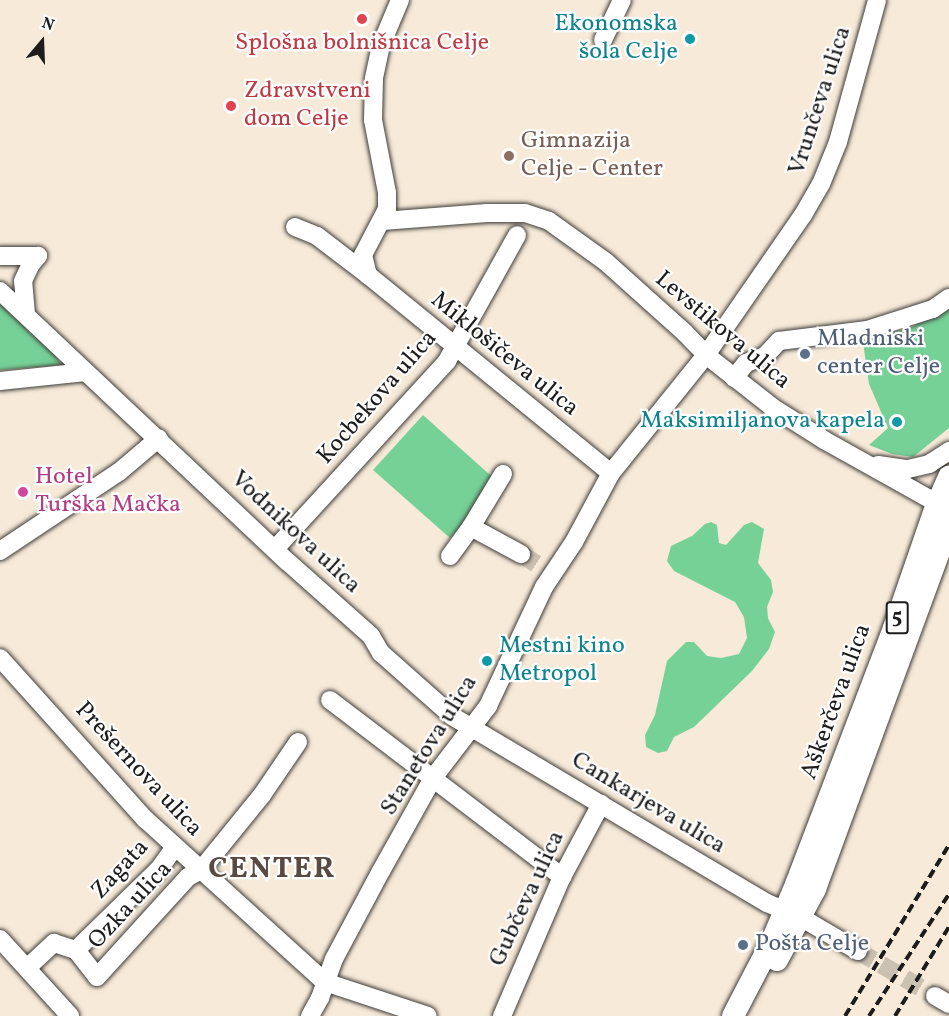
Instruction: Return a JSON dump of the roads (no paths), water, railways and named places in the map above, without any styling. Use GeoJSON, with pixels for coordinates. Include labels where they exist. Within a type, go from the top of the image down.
{"type":"FeatureCollection","features":[{"type":"Feature","properties":{"kind":"main road","name":"Aškerčeva ulica"},"geometry":{"type":"LineString","coordinates":[[793,915],[830,799],[943,507],[949,477]]}},
{"type":"Feature","properties":{"kind":"main road","name":"Aškerčeva ulica"},"geometry":{"type":"LineString","coordinates":[[793,915],[815,889],[949,525]]}},
{"type":"Feature","properties":{"kind":"main road","name":"5"},"geometry":{"type":"LineString","coordinates":[[732,1016],[793,915]]}},
{"type":"Feature","properties":{"kind":"main road","name":"5"},"geometry":{"type":"LineString","coordinates":[[745,1016],[793,915]]}},
{"type":"Feature","properties":{"kind":"street"},"geometry":{"type":"LineString","coordinates":[[368,275],[363,255],[387,210],[387,193],[372,120],[374,79],[381,45],[400,0]]}},
{"type":"Feature","properties":{"kind":"street"},"geometry":{"type":"LineString","coordinates":[[603,40],[622,0]]}},
{"type":"Feature","properties":{"kind":"street","name":"Vrunčeva ulica"},"geometry":{"type":"LineString","coordinates":[[610,473],[706,355],[803,215],[821,184],[838,142],[877,0]]}},
{"type":"Feature","properties":{"kind":"street","name":"Levstikova ulica"},"geometry":{"type":"LineString","coordinates":[[382,221],[525,213],[549,220],[566,231],[685,333],[706,355],[772,407],[943,507]]}},
{"type":"Feature","properties":{"kind":"street","name":"Miklošičeva ulica"},"geometry":{"type":"LineString","coordinates":[[296,227],[317,236],[368,275],[610,473]]}},
{"type":"Feature","properties":{"kind":"street","name":"Kocbekova ulica"},"geometry":{"type":"LineString","coordinates":[[275,549],[457,347],[517,235]]}},
{"type":"Feature","properties":{"kind":"street"},"geometry":{"type":"LineString","coordinates":[[0,256],[38,256],[31,264],[23,281],[26,314]]}},
{"type":"Feature","properties":{"kind":"street","name":"Vodnikova ulica"},"geometry":{"type":"LineString","coordinates":[[0,291],[371,636],[381,653],[452,716],[471,728]]}},
{"type":"Feature","properties":{"kind":"street"},"geometry":{"type":"LineString","coordinates":[[734,378],[746,363],[765,356],[779,341],[867,330],[933,309],[949,298]]}},
{"type":"Feature","properties":{"kind":"street"},"geometry":{"type":"LineString","coordinates":[[0,381],[86,372]]}},
{"type":"Feature","properties":{"kind":"street"},"geometry":{"type":"LineString","coordinates":[[4,547],[119,472],[159,438]]}},
{"type":"Feature","properties":{"kind":"street"},"geometry":{"type":"LineString","coordinates":[[864,462],[908,469],[929,464],[949,451]]}},
{"type":"Feature","properties":{"kind":"street","name":"Stanetova ulica"},"geometry":{"type":"LineString","coordinates":[[310,1016],[334,959],[433,778],[488,706],[548,572],[574,542],[610,473]]}},
{"type":"Feature","properties":{"kind":"street"},"geometry":{"type":"LineString","coordinates":[[450,556],[471,527],[503,474]]}},
{"type":"Feature","properties":{"kind":"street"},"geometry":{"type":"LineString","coordinates":[[471,527],[521,554]]}},
{"type":"Feature","properties":{"kind":"street","name":"Prešernova ulica"},"geometry":{"type":"LineString","coordinates":[[0,658],[51,711],[115,787],[175,847],[325,982],[428,1016]]}},
{"type":"Feature","properties":{"kind":"street"},"geometry":{"type":"LineString","coordinates":[[330,700],[561,877]]}},
{"type":"Feature","properties":{"kind":"street","name":"Cankarjeva ulica"},"geometry":{"type":"LineString","coordinates":[[471,728],[858,951]]}},
{"type":"Feature","properties":{"kind":"street","name":"Ozka ulica"},"geometry":{"type":"LineString","coordinates":[[76,950],[97,977],[188,877],[201,870],[262,795],[298,742]]}},
{"type":"Feature","properties":{"kind":"street","name":"Gubčeva ulica"},"geometry":{"type":"LineString","coordinates":[[502,1016],[561,877],[601,804]]}},
{"type":"Feature","properties":{"kind":"street","name":"Zagata"},"geometry":{"type":"LineString","coordinates":[[76,950],[159,869],[175,847]]}},
{"type":"Feature","properties":{"kind":"street"},"geometry":{"type":"LineString","coordinates":[[0,939],[69,1016]]}},
{"type":"Feature","properties":{"kind":"street"},"geometry":{"type":"LineString","coordinates":[[27,968],[54,943],[76,950]]}},
{"type":"Feature","properties":{"kind":"tunnel"},"geometry":{"type":"LineString","coordinates":[[521,554],[544,569]]}},
{"type":"Feature","properties":{"kind":"tunnel"},"geometry":{"type":"LineString","coordinates":[[858,951],[935,996]]}},
{"type":"Feature","properties":{"kind":"railway"},"geometry":{"type":"LineString","coordinates":[[845,1016],[949,845]]}},
{"type":"Feature","properties":{"kind":"railway"},"geometry":{"type":"LineString","coordinates":[[869,1016],[949,894]]}},
{"type":"Feature","properties":{"kind":"railway"},"geometry":{"type":"LineString","coordinates":[[895,1016],[949,927]]}},
{"type":"Feature","properties":{"kind":"place","name":"Splošna bolnišnica Celje"},"geometry":{"type":"Point","coordinates":[362,19]}},
{"type":"Feature","properties":{"kind":"place","name":"Ekonomska šola Celje"},"geometry":{"type":"Point","coordinates":[690,39]}},
{"type":"Feature","properties":{"kind":"place","name":"Zdravstveni dom Celje"},"geometry":{"type":"Point","coordinates":[231,106]}},
{"type":"Feature","properties":{"kind":"place","name":"Gimnazija Celje - Center"},"geometry":{"type":"Point","coordinates":[509,156]}},
{"type":"Feature","properties":{"kind":"place","name":"Mladniski center Celje"},"geometry":{"type":"Point","coordinates":[805,354]}},
{"type":"Feature","properties":{"kind":"place","name":"Maksimiljanova kapela"},"geometry":{"type":"Point","coordinates":[897,422]}},
{"type":"Feature","properties":{"kind":"place","name":"Hotel Turška Mačka"},"geometry":{"type":"Point","coordinates":[23,492]}},
{"type":"Feature","properties":{"kind":"place","name":"Mestni kino Metropol"},"geometry":{"type":"Point","coordinates":[487,661]}},
{"type":"Feature","properties":{"kind":"place","name":"Pošta Celje"},"geometry":{"type":"Point","coordinates":[743,945]}},
{"type":"Feature","properties":{"kind":"district","name":"CENTER"},"geometry":{"type":"Point","coordinates":[272,869]}}]}
